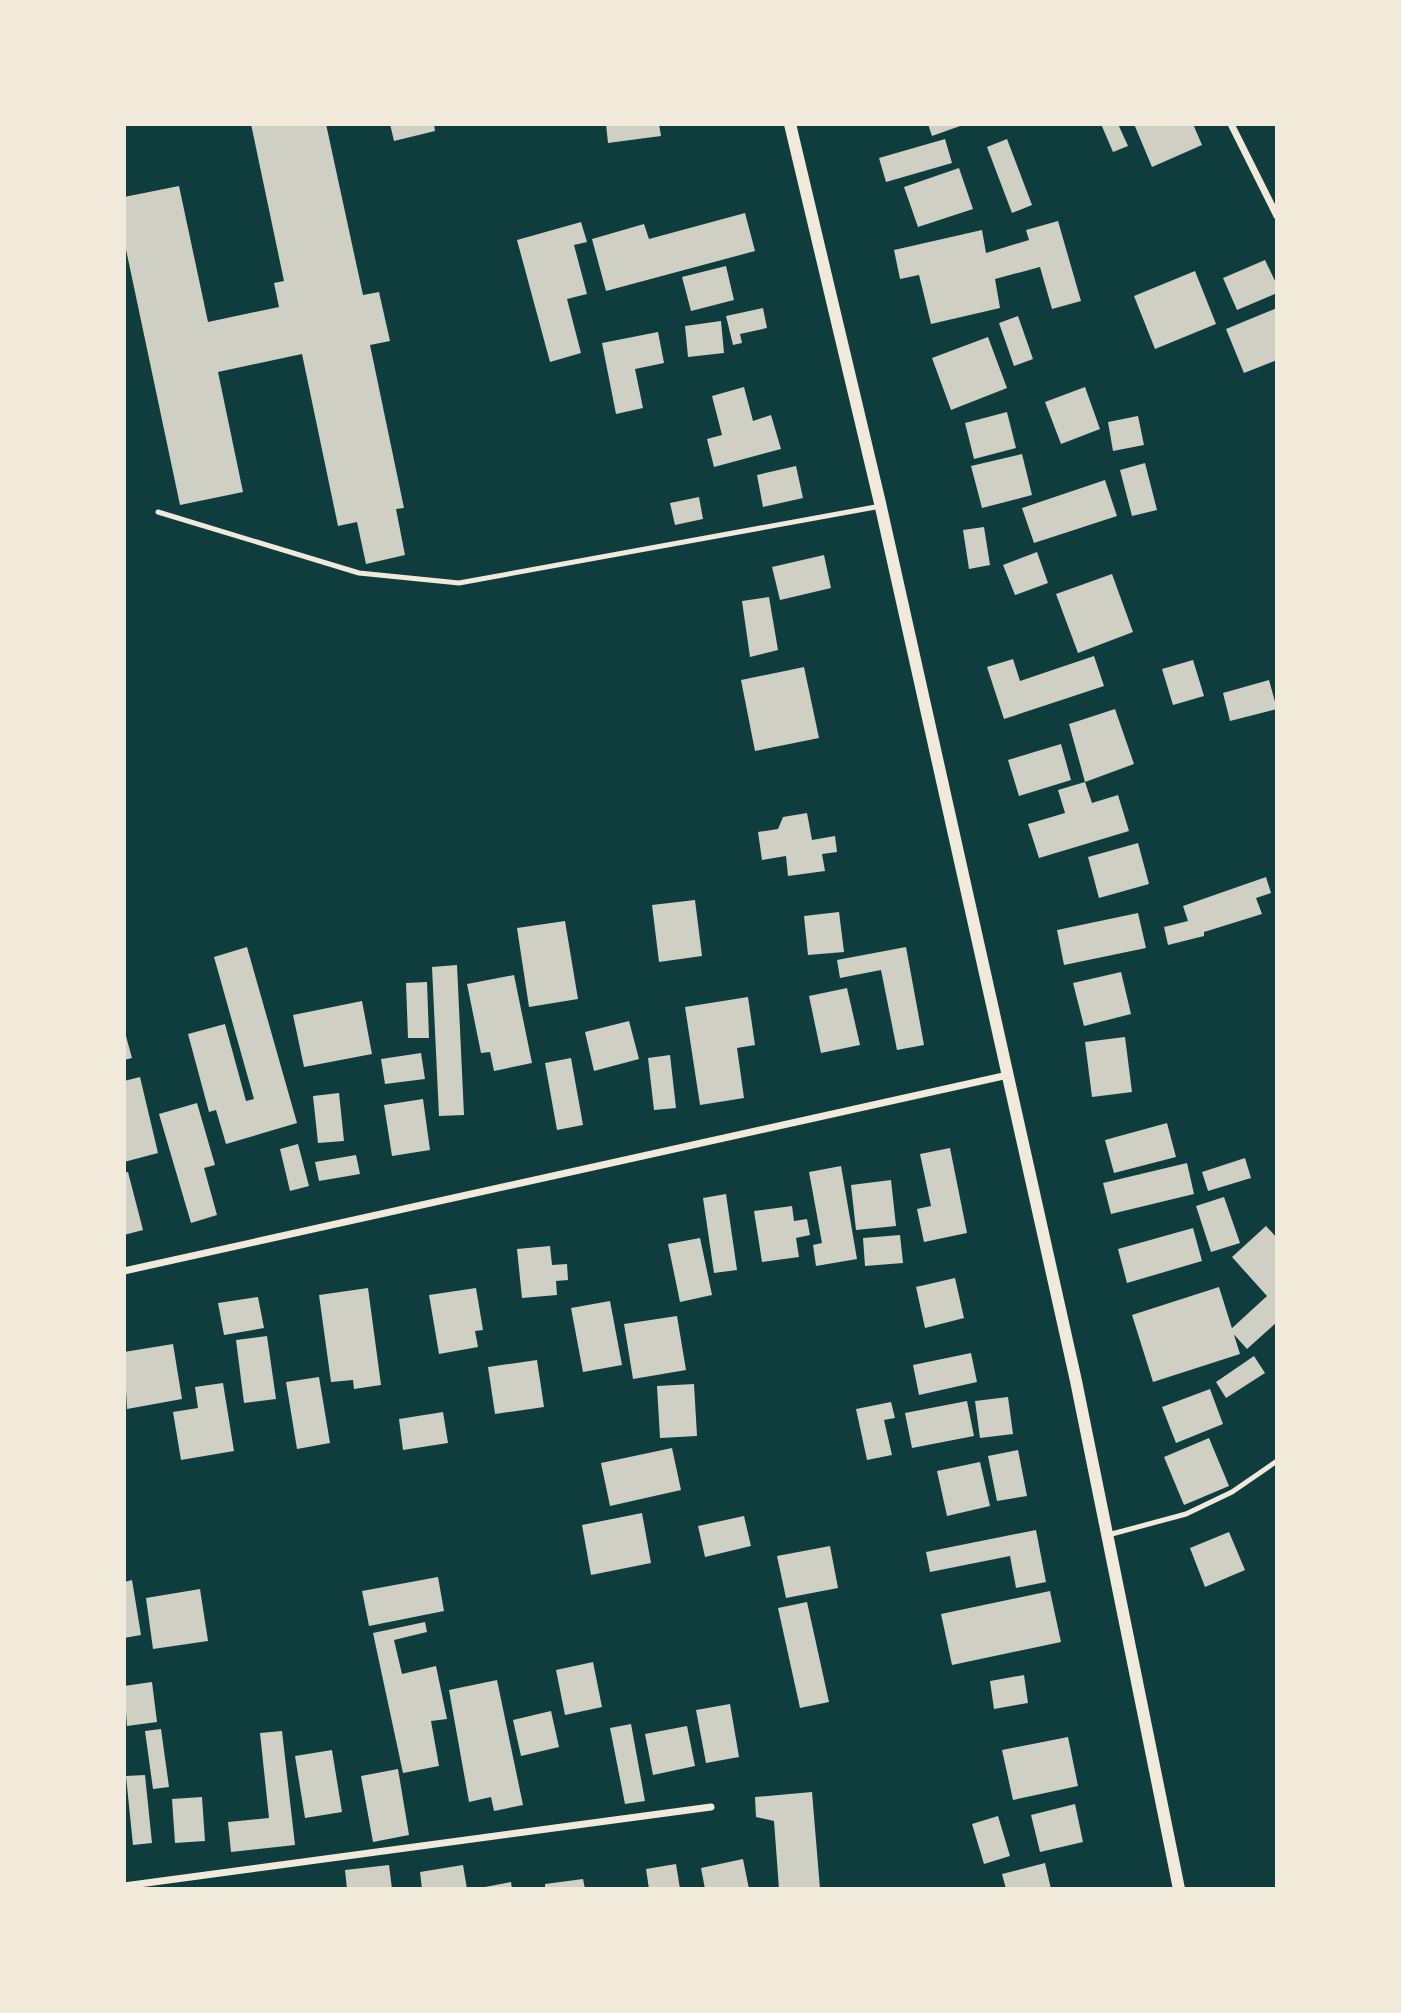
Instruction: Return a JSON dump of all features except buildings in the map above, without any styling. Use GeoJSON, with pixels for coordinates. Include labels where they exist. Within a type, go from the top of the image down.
{"type":"FeatureCollection","features":[{"type":"Feature","properties":{"kind":"street"},"geometry":{"type":"LineString","coordinates":[[790,124],[881,506],[1008,1075],[1108,1535],[1179,1889]]}},
{"type":"Feature","properties":{"kind":"street"},"geometry":{"type":"LineString","coordinates":[[1231,124],[1277,216]]}},
{"type":"Feature","properties":{"kind":"street"},"geometry":{"type":"LineString","coordinates":[[124,1271],[1008,1075]]}},
{"type":"Feature","properties":{"kind":"street"},"geometry":{"type":"LineString","coordinates":[[124,1886],[711,1807]]}},
{"type":"Feature","properties":{"kind":"lane"},"geometry":{"type":"LineString","coordinates":[[158,512],[359,573],[459,583],[881,506]]}},
{"type":"Feature","properties":{"kind":"lane"},"geometry":{"type":"LineString","coordinates":[[1108,1535],[1186,1514],[1232,1493],[1277,1461]]}}]}
